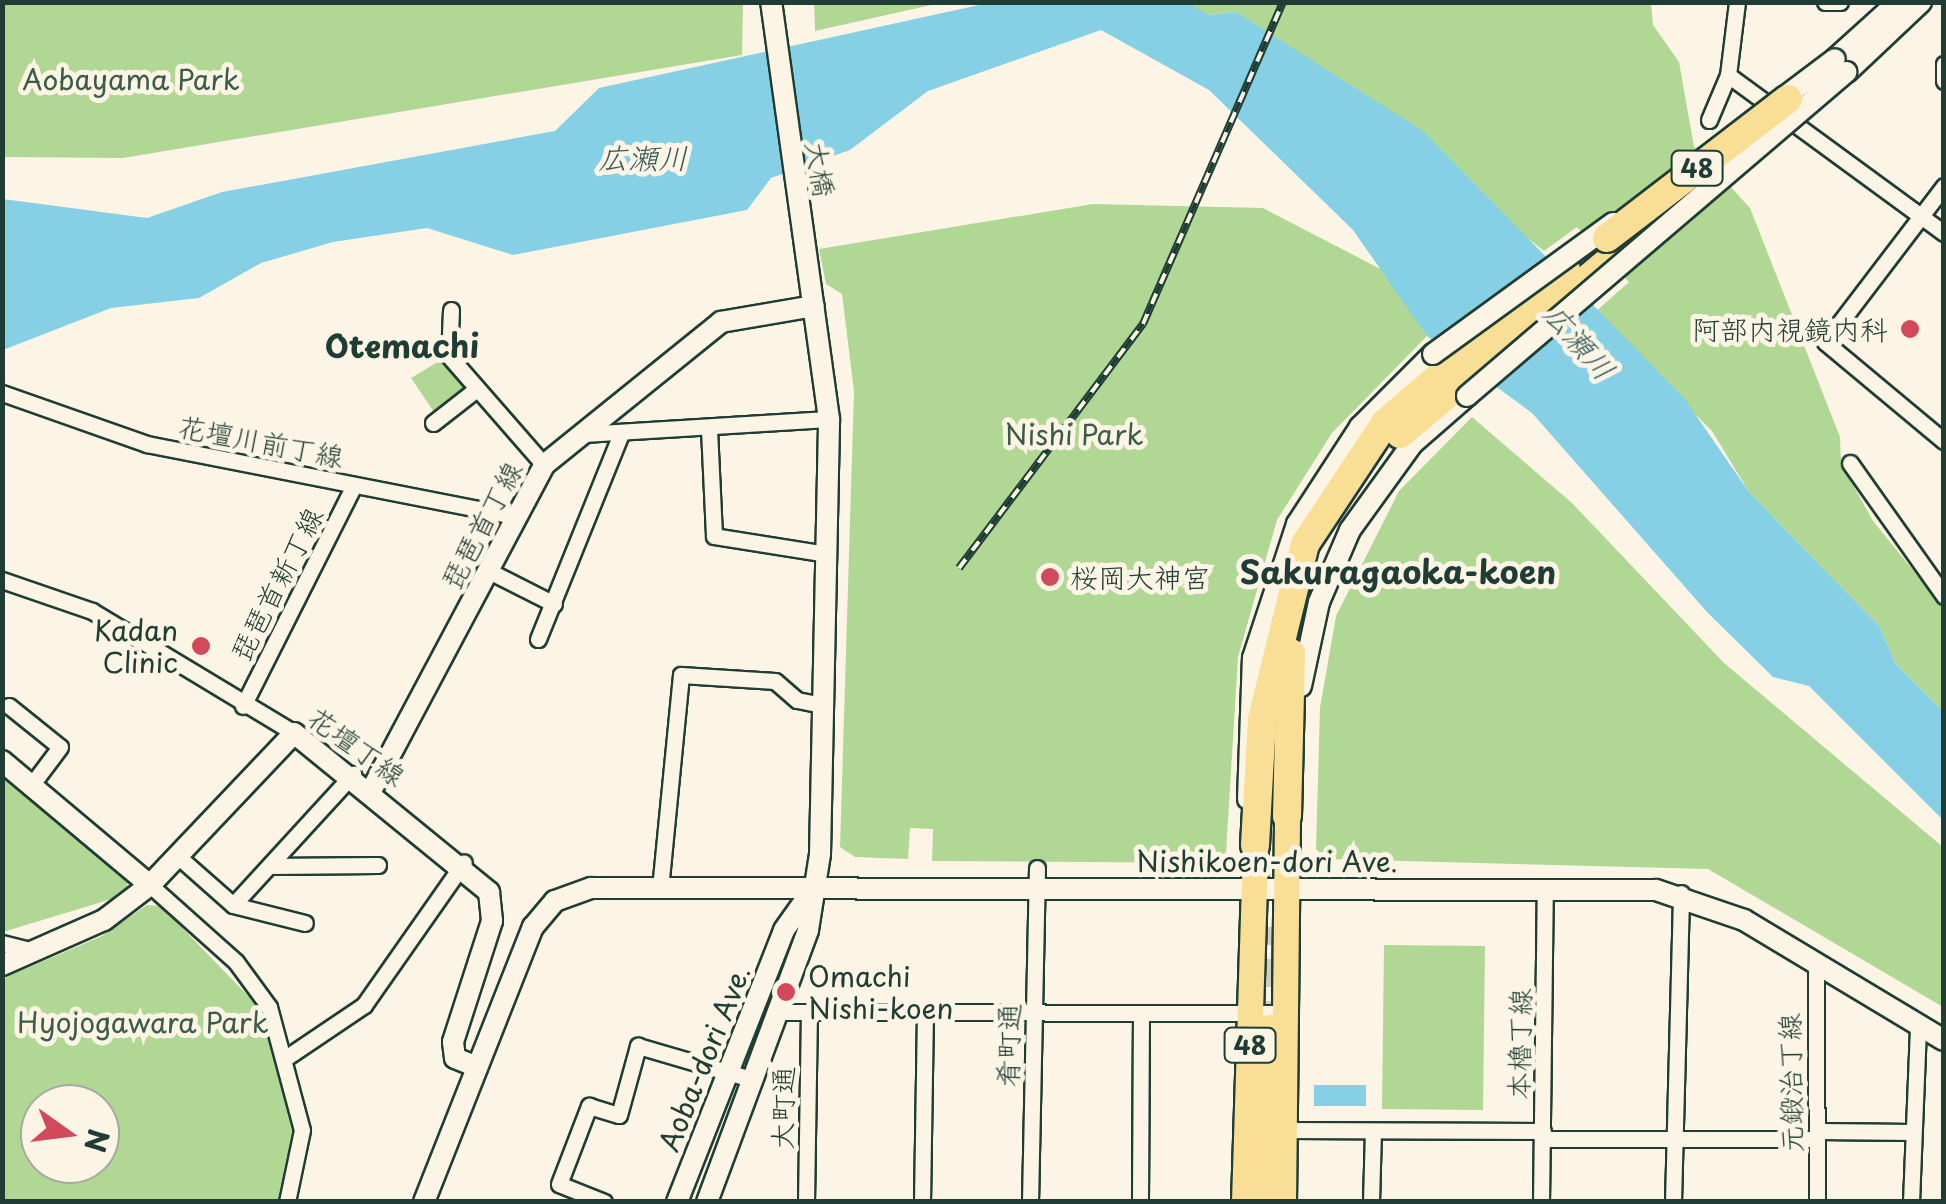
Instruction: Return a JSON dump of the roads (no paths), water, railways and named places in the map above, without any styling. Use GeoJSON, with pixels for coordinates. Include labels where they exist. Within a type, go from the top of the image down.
{"type":"FeatureCollection","features":[{"type":"Feature","properties":{"kind":"highway","name":"48"},"geometry":{"type":"LineString","coordinates":[[1283,1202],[1285,1130],[1267,1021],[1255,845],[1262,718],[1306,544],[1359,454],[1572,276],[1798,116]]}},
{"type":"Feature","properties":{"kind":"highway","name":"48"},"geometry":{"type":"LineString","coordinates":[[1244,1202],[1287,888],[1287,680],[1309,581],[1363,478],[1450,376],[1572,276]]}},
{"type":"Feature","properties":{"kind":"highway","name":"48"},"geometry":{"type":"LineString","coordinates":[[1255,1202],[1267,1021]]}},
{"type":"Feature","properties":{"kind":"highway","name":"48"},"geometry":{"type":"LineString","coordinates":[[1267,1021],[1267,1202]]}},
{"type":"Feature","properties":{"kind":"street","name":"大橋"},"geometry":{"type":"LineString","coordinates":[[771,2],[829,419],[826,554]]}},
{"type":"Feature","properties":{"kind":"street"},"geometry":{"type":"LineString","coordinates":[[1709,120],[1728,75],[1737,2]]}},
{"type":"Feature","properties":{"kind":"street"},"geometry":{"type":"LineString","coordinates":[[1826,2],[1840,2]]}},
{"type":"Feature","properties":{"kind":"street"},"geometry":{"type":"LineString","coordinates":[[1450,376],[1920,2]]}},
{"type":"Feature","properties":{"kind":"street"},"geometry":{"type":"LineString","coordinates":[[1450,376],[1841,65],[1888,5]]}},
{"type":"Feature","properties":{"kind":"street"},"geometry":{"type":"LineString","coordinates":[[1943,67],[1944,81]]}},
{"type":"Feature","properties":{"kind":"street"},"geometry":{"type":"LineString","coordinates":[[1728,75],[1798,116],[1944,233]]}},
{"type":"Feature","properties":{"kind":"street"},"geometry":{"type":"LineString","coordinates":[[1944,186],[1824,342],[1944,441]]}},
{"type":"Feature","properties":{"kind":"street","name":"琵琶首丁線"},"geometry":{"type":"LineString","coordinates":[[372,789],[544,464],[720,322],[813,300]]}},
{"type":"Feature","properties":{"kind":"street"},"geometry":{"type":"LineString","coordinates":[[451,310],[449,356],[474,391],[544,464]]}},
{"type":"Feature","properties":{"kind":"street"},"geometry":{"type":"LineString","coordinates":[[433,423],[474,391]]}},
{"type":"Feature","properties":{"kind":"street","name":"花壇川前丁線"},"geometry":{"type":"LineString","coordinates":[[2,394],[147,444],[515,516]]}},
{"type":"Feature","properties":{"kind":"street"},"geometry":{"type":"LineString","coordinates":[[583,434],[620,436],[829,419]]}},
{"type":"Feature","properties":{"kind":"street"},"geometry":{"type":"LineString","coordinates":[[709,429],[714,536],[826,554]]}},
{"type":"Feature","properties":{"kind":"street"},"geometry":{"type":"LineString","coordinates":[[538,639],[620,436]]}},
{"type":"Feature","properties":{"kind":"street"},"geometry":{"type":"LineString","coordinates":[[1850,464],[1944,596]]}},
{"type":"Feature","properties":{"kind":"street","name":"琵琶首新丁線"},"geometry":{"type":"LineString","coordinates":[[242,706],[354,484]]}},
{"type":"Feature","properties":{"kind":"street","name":"Aoba-dori Ave."},"geometry":{"type":"LineString","coordinates":[[707,1202],[808,930],[822,705],[826,554]]}},
{"type":"Feature","properties":{"kind":"street"},"geometry":{"type":"LineString","coordinates":[[487,570],[554,604]]}},
{"type":"Feature","properties":{"kind":"street","name":"花壇丁線"},"geometry":{"type":"LineString","coordinates":[[2,580],[92,611],[242,706],[294,732],[354,774],[464,862],[493,906],[453,1042],[455,1058],[477,1067]]}},
{"type":"Feature","properties":{"kind":"street"},"geometry":{"type":"LineString","coordinates":[[660,889],[681,675],[775,680],[797,700],[822,705]]}},
{"type":"Feature","properties":{"kind":"street"},"geometry":{"type":"LineString","coordinates":[[9,706],[74,758]]}},
{"type":"Feature","properties":{"kind":"street"},"geometry":{"type":"LineString","coordinates":[[2,965],[104,920],[150,885],[180,859],[294,732]]}},
{"type":"Feature","properties":{"kind":"street"},"geometry":{"type":"LineString","coordinates":[[30,787],[60,748]]}},
{"type":"Feature","properties":{"kind":"street"},"geometry":{"type":"LineString","coordinates":[[2,761],[236,962],[269,1007],[287,1057],[302,1130],[286,1202]]}},
{"type":"Feature","properties":{"kind":"street"},"geometry":{"type":"LineString","coordinates":[[234,905],[354,774]]}},
{"type":"Feature","properties":{"kind":"street"},"geometry":{"type":"LineString","coordinates":[[180,859],[234,905],[305,923]]}},
{"type":"Feature","properties":{"kind":"street"},"geometry":{"type":"LineString","coordinates":[[287,1057],[364,1005],[464,862]]}},
{"type":"Feature","properties":{"kind":"street"},"geometry":{"type":"LineString","coordinates":[[269,866],[378,864]]}},
{"type":"Feature","properties":{"kind":"street","name":"肴町通"},"geometry":{"type":"LineString","coordinates":[[1030,1202],[1038,868]]}},
{"type":"Feature","properties":{"kind":"street","name":"Nishikoen-dori Ave."},"geometry":{"type":"LineString","coordinates":[[477,1067],[534,927],[555,901],[591,888],[1545,887],[1682,894],[1816,963],[1944,1040]]}},
{"type":"Feature","properties":{"kind":"street","name":"本櫓丁線"},"geometry":{"type":"LineString","coordinates":[[1541,1202],[1545,887]]}},
{"type":"Feature","properties":{"kind":"street","name":"Aoba-dori Ave."},"geometry":{"type":"LineString","coordinates":[[677,1202],[782,935],[813,889]]}},
{"type":"Feature","properties":{"kind":"street"},"geometry":{"type":"LineString","coordinates":[[1673,1202],[1682,894]]}},
{"type":"Feature","properties":{"kind":"street"},"geometry":{"type":"LineString","coordinates":[[2,943],[33,951]]}},
{"type":"Feature","properties":{"kind":"street","name":"元鍛治丁線"},"geometry":{"type":"LineString","coordinates":[[1816,963],[1817,1202]]}},
{"type":"Feature","properties":{"kind":"street"},"geometry":{"type":"LineString","coordinates":[[780,1012],[1142,1014],[1267,1021]]}},
{"type":"Feature","properties":{"kind":"street","name":"大町通"},"geometry":{"type":"LineString","coordinates":[[806,1202],[809,1014]]}},
{"type":"Feature","properties":{"kind":"street"},"geometry":{"type":"LineString","coordinates":[[922,1202],[925,1014]]}},
{"type":"Feature","properties":{"kind":"street"},"geometry":{"type":"LineString","coordinates":[[1140,1202],[1142,1014]]}},
{"type":"Feature","properties":{"kind":"street"},"geometry":{"type":"LineString","coordinates":[[1911,1202],[1918,1025]]}},
{"type":"Feature","properties":{"kind":"street"},"geometry":{"type":"LineString","coordinates":[[604,1202],[559,1184],[589,1106],[618,1115],[638,1046],[754,1080]]}},
{"type":"Feature","properties":{"kind":"street"},"geometry":{"type":"LineString","coordinates":[[424,1202],[477,1067]]}},
{"type":"Feature","properties":{"kind":"street"},"geometry":{"type":"LineString","coordinates":[[1285,1130],[1675,1138],[1913,1132]]}},
{"type":"Feature","properties":{"kind":"street"},"geometry":{"type":"LineString","coordinates":[[1371,1202],[1373,1131]]}},
{"type":"Feature","properties":{"kind":"water","name":"広瀬川"},"geometry":{"type":"Polygon","coordinates":[[[1187,2],[1209,15],[1236,12],[1423,131],[1684,398],[1749,492],[1880,627],[1895,663],[1943,711],[1943,820],[1809,686],[1773,677],[1707,612],[1532,413],[1427,336],[1353,230],[1209,90],[1101,30],[928,91],[850,150],[771,178],[747,210],[513,255],[427,228],[333,242],[261,263],[199,298],[111,308],[3,350],[3,199],[147,218],[222,192],[555,131],[599,88],[988,3],[1187,2]]]}},
{"type":"Feature","properties":{"kind":"water"},"geometry":{"type":"Polygon","coordinates":[[[1314,1085],[1366,1085],[1366,1106],[1314,1106],[1314,1085]]]}},
{"type":"Feature","properties":{"kind":"tunnel"},"geometry":{"type":"LineString","coordinates":[[1270,1029],[1275,927]]}},
{"type":"Feature","properties":{"kind":"railway"},"geometry":{"type":"LineString","coordinates":[[959,568],[1143,324],[1283,2]]}},
{"type":"Feature","properties":{"kind":"place","name":"阿部内視鏡内科"},"geometry":{"type":"Point","coordinates":[1910,329]}},
{"type":"Feature","properties":{"kind":"place","name":"桜岡大神宮"},"geometry":{"type":"Point","coordinates":[1050,577]}},
{"type":"Feature","properties":{"kind":"place","name":"Kadan Clinic"},"geometry":{"type":"Point","coordinates":[201,646]}},
{"type":"Feature","properties":{"kind":"place","name":"Omachi Nishi-koen"},"geometry":{"type":"Point","coordinates":[786,992]}},
{"type":"Feature","properties":{"kind":"district","name":"Otemachi"},"geometry":{"type":"Point","coordinates":[402,345]}},
{"type":"Feature","properties":{"kind":"district","name":"Sakuragaoka-koen"},"geometry":{"type":"Point","coordinates":[1398,571]}},
{"type":"Feature","properties":{"kind":"park label","name":"Aobayama Park"},"geometry":{"type":"Point","coordinates":[131,79]}},
{"type":"Feature","properties":{"kind":"park label","name":"Nishi Park"},"geometry":{"type":"Point","coordinates":[1074,434]}},
{"type":"Feature","properties":{"kind":"park label","name":"Hyojogawara Park"},"geometry":{"type":"Point","coordinates":[143,1022]}}]}
